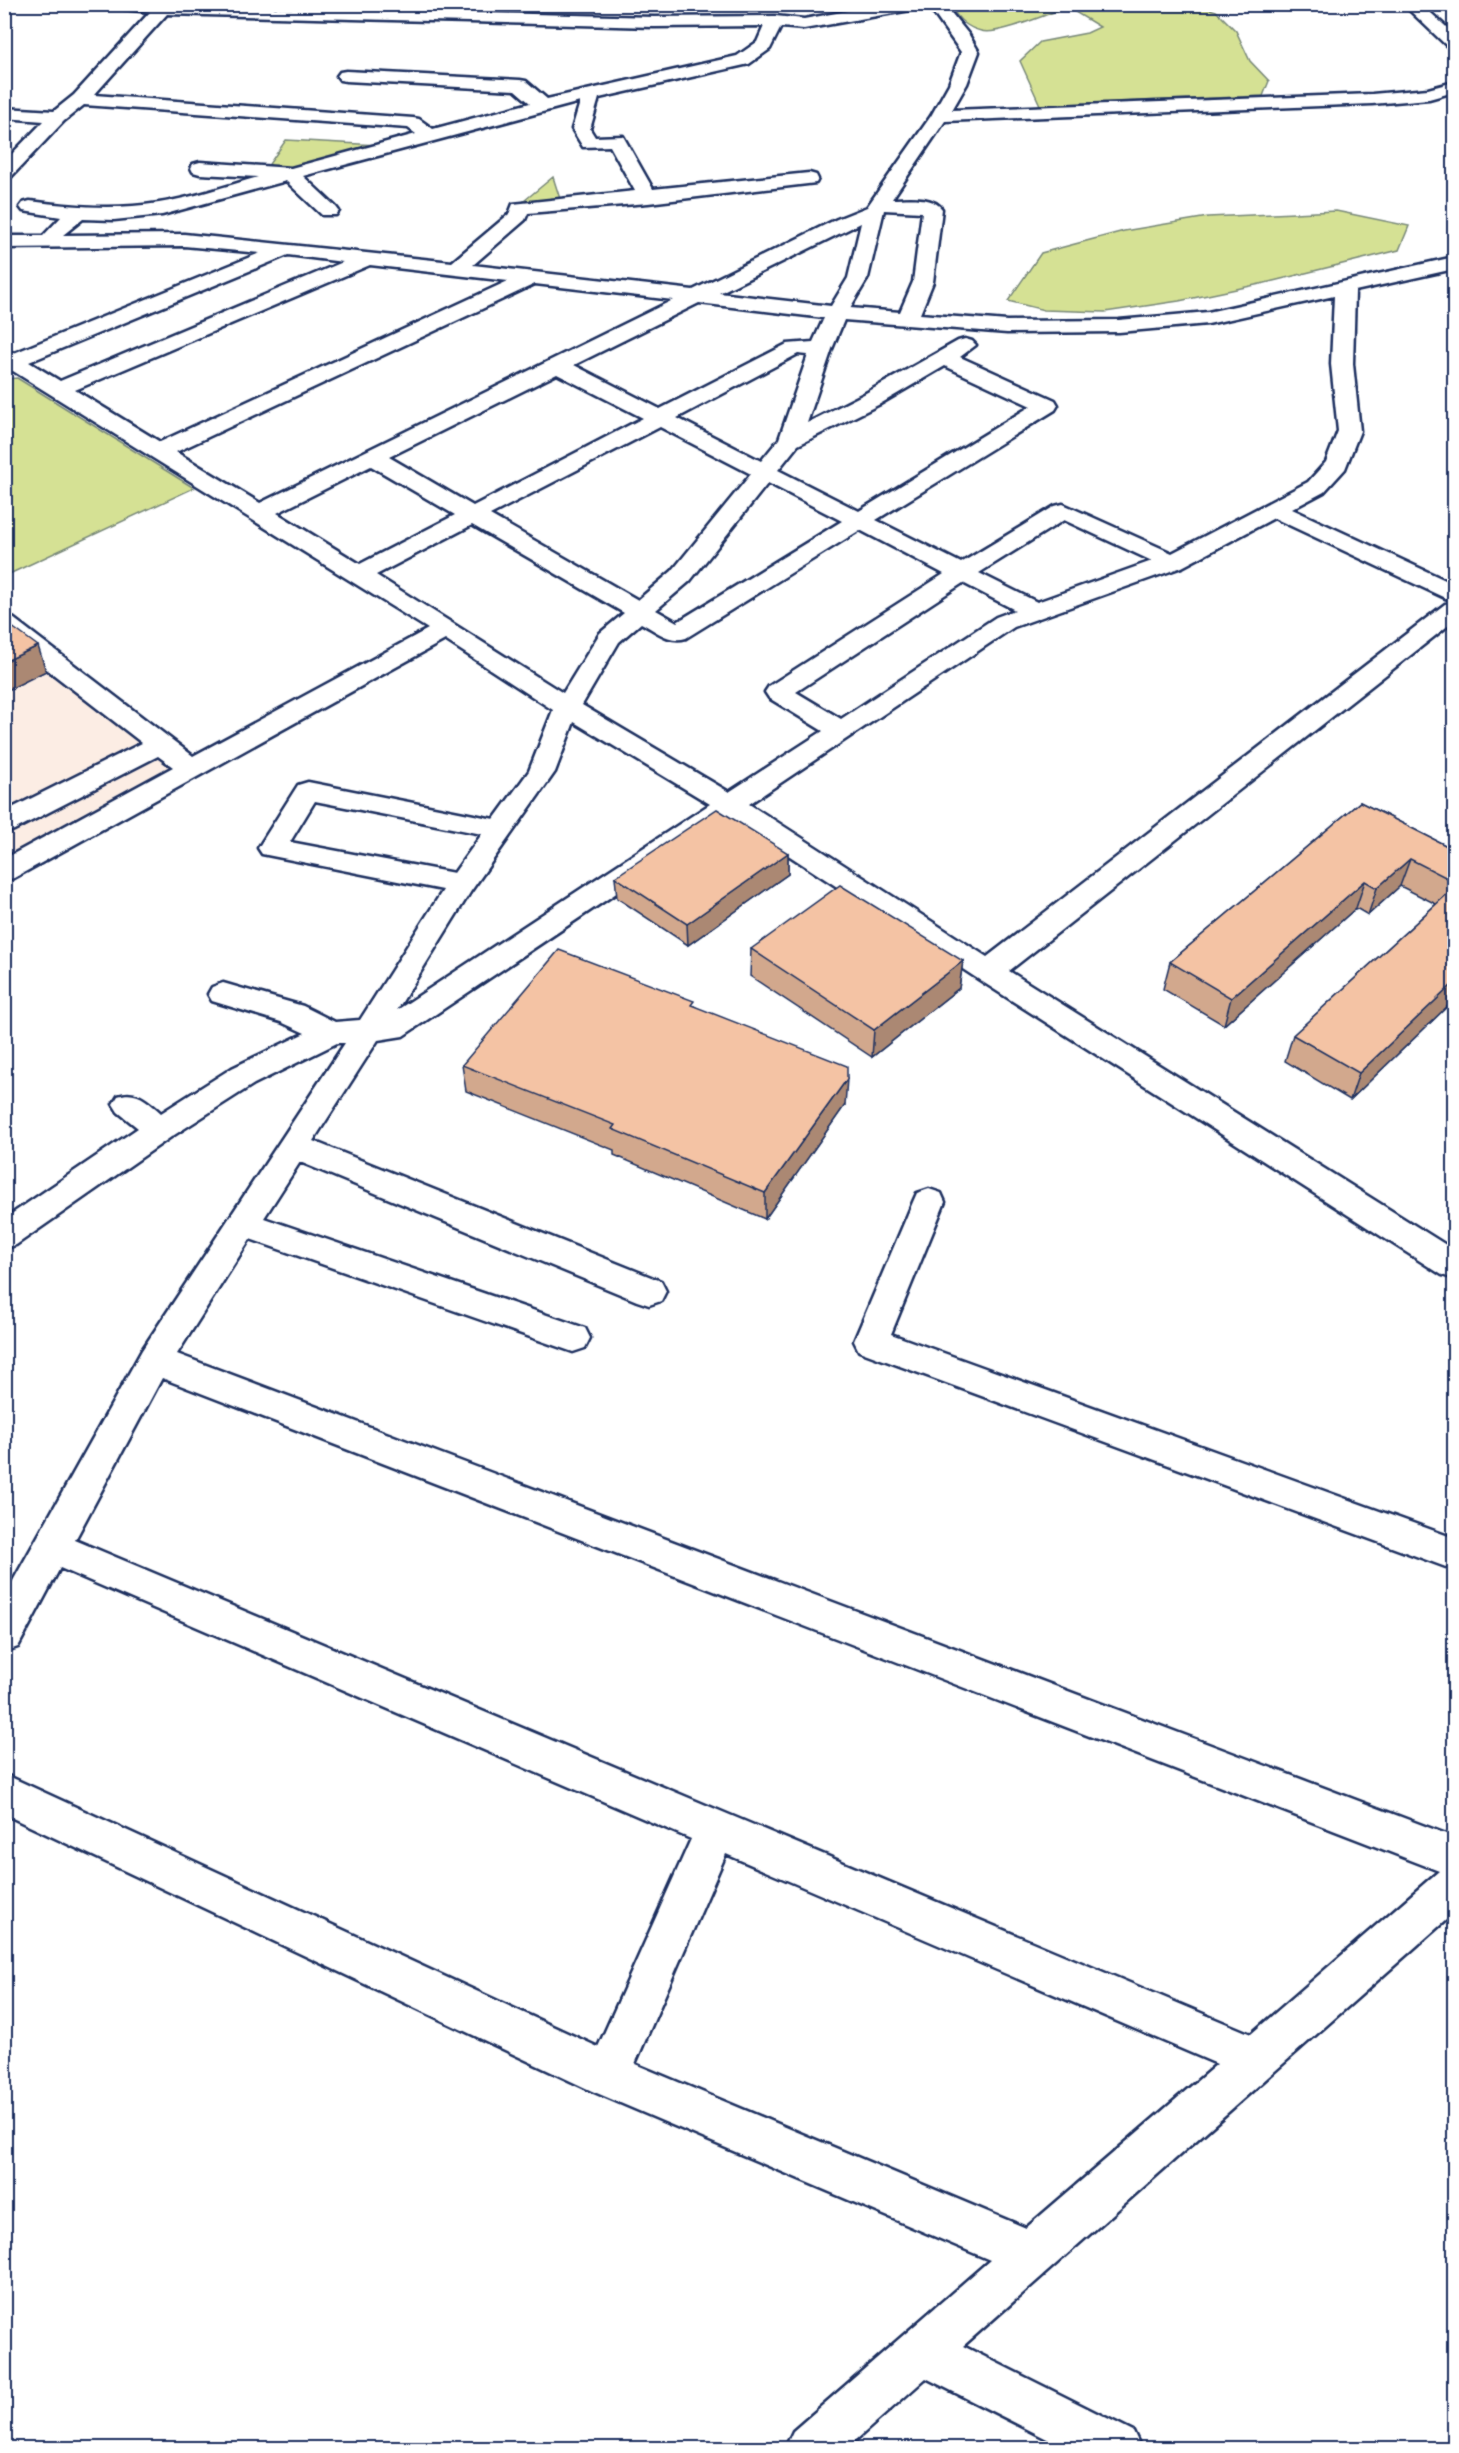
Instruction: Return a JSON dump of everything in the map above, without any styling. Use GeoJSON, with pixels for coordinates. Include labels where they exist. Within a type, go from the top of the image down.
{"type":"FeatureCollection","features":[{"type":"Feature","properties":{"kind":"street"},"geometry":{"type":"LineString","coordinates":[[124,4],[164,7],[529,12],[654,22],[775,21],[804,24],[916,4]]}},
{"type":"Feature","properties":{"kind":"street"},"geometry":{"type":"LineString","coordinates":[[756,4],[764,16],[775,21]]}},
{"type":"Feature","properties":{"kind":"street"},"geometry":{"type":"LineString","coordinates":[[4,1635],[154,1360],[369,1030],[461,884],[542,772],[567,706],[609,638],[681,576],[790,440],[821,349],[837,313],[858,278],[877,208],[940,116],[958,84],[970,52],[964,39],[942,16],[935,4]]}},
{"type":"Feature","properties":{"kind":"street"},"geometry":{"type":"LineString","coordinates":[[1411,4],[1455,43]]}},
{"type":"Feature","properties":{"kind":"street"},"geometry":{"type":"LineString","coordinates":[[4,173],[58,117],[80,99],[164,7]]}},
{"type":"Feature","properties":{"kind":"street"},"geometry":{"type":"LineString","coordinates":[[30,207],[78,213],[162,209],[543,105],[743,60],[764,45],[775,21]]}},
{"type":"Feature","properties":{"kind":"street"},"geometry":{"type":"LineString","coordinates":[[346,76],[520,85],[543,105]]}},
{"type":"Feature","properties":{"kind":"street"},"geometry":{"type":"LineString","coordinates":[[940,116],[1372,99],[1429,93],[1455,87]]}},
{"type":"Feature","properties":{"kind":"street"},"geometry":{"type":"LineString","coordinates":[[591,95],[581,129],[590,142],[616,140],[648,197]]}},
{"type":"Feature","properties":{"kind":"street"},"geometry":{"type":"LineString","coordinates":[[80,99],[413,123],[429,135]]}},
{"type":"Feature","properties":{"kind":"street"},"geometry":{"type":"LineString","coordinates":[[4,113],[58,117]]}},
{"type":"Feature","properties":{"kind":"street"},"geometry":{"type":"LineString","coordinates":[[200,168],[288,173],[329,211]]}},
{"type":"Feature","properties":{"kind":"street"},"geometry":{"type":"LineString","coordinates":[[456,269],[518,216],[520,208],[648,197],[809,179]]}},
{"type":"Feature","properties":{"kind":"street"},"geometry":{"type":"LineString","coordinates":[[259,513],[877,208],[928,206],[932,209],[923,282],[907,320]]}},
{"type":"Feature","properties":{"kind":"street"},"geometry":{"type":"LineString","coordinates":[[49,242],[59,228],[78,213]]}},
{"type":"Feature","properties":{"kind":"street"},"geometry":{"type":"LineString","coordinates":[[4,242],[184,240],[367,258],[837,313],[988,327],[1119,326],[1208,318],[1455,263]]}},
{"type":"Feature","properties":{"kind":"street"},"geometry":{"type":"LineString","coordinates":[[8,362],[286,249]]}},
{"type":"Feature","properties":{"kind":"street"},"geometry":{"type":"LineString","coordinates":[[58,390],[367,258]]}},
{"type":"Feature","properties":{"kind":"street"},"geometry":{"type":"LineString","coordinates":[[160,451],[533,277]]}},
{"type":"Feature","properties":{"kind":"street"},"geometry":{"type":"LineString","coordinates":[[4,1236],[160,1129],[243,1076],[332,1033],[392,1028],[1005,622],[1173,562],[1316,487],[1337,464],[1348,431],[1342,364],[1345,288]]}},
{"type":"Feature","properties":{"kind":"street"},"geometry":{"type":"LineString","coordinates":[[790,440],[872,399],[946,358],[988,327]]}},
{"type":"Feature","properties":{"kind":"street"},"geometry":{"type":"LineString","coordinates":[[359,574],[794,348],[821,349]]}},
{"type":"Feature","properties":{"kind":"street"},"geometry":{"type":"LineString","coordinates":[[372,457],[677,633],[1047,405],[946,358]]}},
{"type":"Feature","properties":{"kind":"street"},"geometry":{"type":"LineString","coordinates":[[8,362],[160,451],[567,706],[729,803],[988,972],[1455,1266]]}},
{"type":"Feature","properties":{"kind":"street"},"geometry":{"type":"LineString","coordinates":[[557,365],[1034,610]]}},
{"type":"Feature","properties":{"kind":"street"},"geometry":{"type":"LineString","coordinates":[[1276,510],[1455,593]]}},
{"type":"Feature","properties":{"kind":"street"},"geometry":{"type":"LineString","coordinates":[[840,730],[778,692],[962,573],[1063,511],[1173,562]]}},
{"type":"Feature","properties":{"kind":"street"},"geometry":{"type":"LineString","coordinates":[[988,972],[1455,609]]}},
{"type":"Feature","properties":{"kind":"street"},"geometry":{"type":"LineString","coordinates":[[4,623],[191,768]]}},
{"type":"Feature","properties":{"kind":"street"},"geometry":{"type":"LineString","coordinates":[[4,871],[445,630]]}},
{"type":"Feature","properties":{"kind":"street"},"geometry":{"type":"LineString","coordinates":[[4,824],[160,744]]}},
{"type":"Feature","properties":{"kind":"street"},"geometry":{"type":"LineString","coordinates":[[461,884],[272,848],[308,791],[501,829]]}},
{"type":"Feature","properties":{"kind":"street"},"geometry":{"type":"LineString","coordinates":[[223,994],[292,1014],[332,1033]]}},
{"type":"Feature","properties":{"kind":"street"},"geometry":{"type":"LineString","coordinates":[[129,1104],[160,1129]]}},
{"type":"Feature","properties":{"kind":"street"},"geometry":{"type":"LineString","coordinates":[[293,1146],[649,1291]]}},
{"type":"Feature","properties":{"kind":"street"},"geometry":{"type":"LineString","coordinates":[[929,1202],[871,1341],[1455,1554]]}},
{"type":"Feature","properties":{"kind":"street"},"geometry":{"type":"LineString","coordinates":[[242,1223],[573,1338]]}},
{"type":"Feature","properties":{"kind":"street"},"geometry":{"type":"LineString","coordinates":[[154,1360],[1455,1857]]}},
{"type":"Feature","properties":{"kind":"street"},"geometry":{"type":"LineString","coordinates":[[52,1547],[1256,2058]]}},
{"type":"Feature","properties":{"kind":"street"},"geometry":{"type":"LineString","coordinates":[[4,1793],[608,2075],[1031,2254]]}},
{"type":"Feature","properties":{"kind":"street"},"geometry":{"type":"LineString","coordinates":[[608,2075],[716,1830]]}},
{"type":"Feature","properties":{"kind":"street"},"geometry":{"type":"LineString","coordinates":[[810,2448],[1455,1886]]}},
{"type":"Feature","properties":{"kind":"street"},"geometry":{"type":"LineString","coordinates":[[921,2350],[1116,2448]]}},
{"type":"Feature","properties":{"kind":"shaded area"},"geometry":{"type":"Polygon","coordinates":[[[4,610],[197,756],[4,863],[4,610]]]}},
{"type":"Feature","properties":{"kind":"green space"},"geometry":{"type":"Polygon","coordinates":[[[954,4],[1197,5],[1216,11],[1236,31],[1250,61],[1269,81],[1263,96],[1040,105],[1020,61],[1040,42],[1087,33],[1100,27],[1067,7],[1011,27],[989,32],[981,31],[972,28],[960,19],[952,8],[954,4]]]}},
{"type":"Feature","properties":{"kind":"green space"},"geometry":{"type":"Polygon","coordinates":[[[286,140],[378,145],[291,168],[267,167],[286,140]]]}},
{"type":"Feature","properties":{"kind":"green space"},"geometry":{"type":"Polygon","coordinates":[[[553,177],[561,202],[519,205],[553,177]]]}},
{"type":"Feature","properties":{"kind":"green space"},"geometry":{"type":"Polygon","coordinates":[[[1336,211],[1409,226],[1399,250],[1265,283],[1179,301],[1105,312],[1044,310],[1008,301],[1041,253],[1124,231],[1208,217],[1336,211]]]}},
{"type":"Feature","properties":{"kind":"green space"},"geometry":{"type":"Polygon","coordinates":[[[17,378],[194,488],[5,576],[5,379],[17,378]]]}},
{"type":"Feature","properties":{"kind":"building"},"geometry":{"type":"Polygon","coordinates":[[[4,621],[38,646],[4,662],[4,621]]]}},
{"type":"Feature","properties":{"kind":"building"},"geometry":{"type":"Polygon","coordinates":[[[1360,802],[1455,850],[1455,882],[1410,859],[1377,888],[1365,881],[1231,998],[1170,962],[1360,802]]]}},
{"type":"Feature","properties":{"kind":"building"},"geometry":{"type":"Polygon","coordinates":[[[717,809],[788,853],[687,924],[615,877],[717,809]]]}},
{"type":"Feature","properties":{"kind":"building"},"geometry":{"type":"Polygon","coordinates":[[[840,885],[963,961],[874,1030],[751,949],[840,885]]]}},
{"type":"Feature","properties":{"kind":"building"},"geometry":{"type":"Polygon","coordinates":[[[1455,887],[1455,982],[1359,1073],[1293,1035],[1455,887]]]}},
{"type":"Feature","properties":{"kind":"building"},"geometry":{"type":"Polygon","coordinates":[[[559,950],[694,1001],[691,1005],[847,1066],[847,1079],[765,1193],[612,1129],[615,1125],[462,1065],[559,950]]]}}]}
